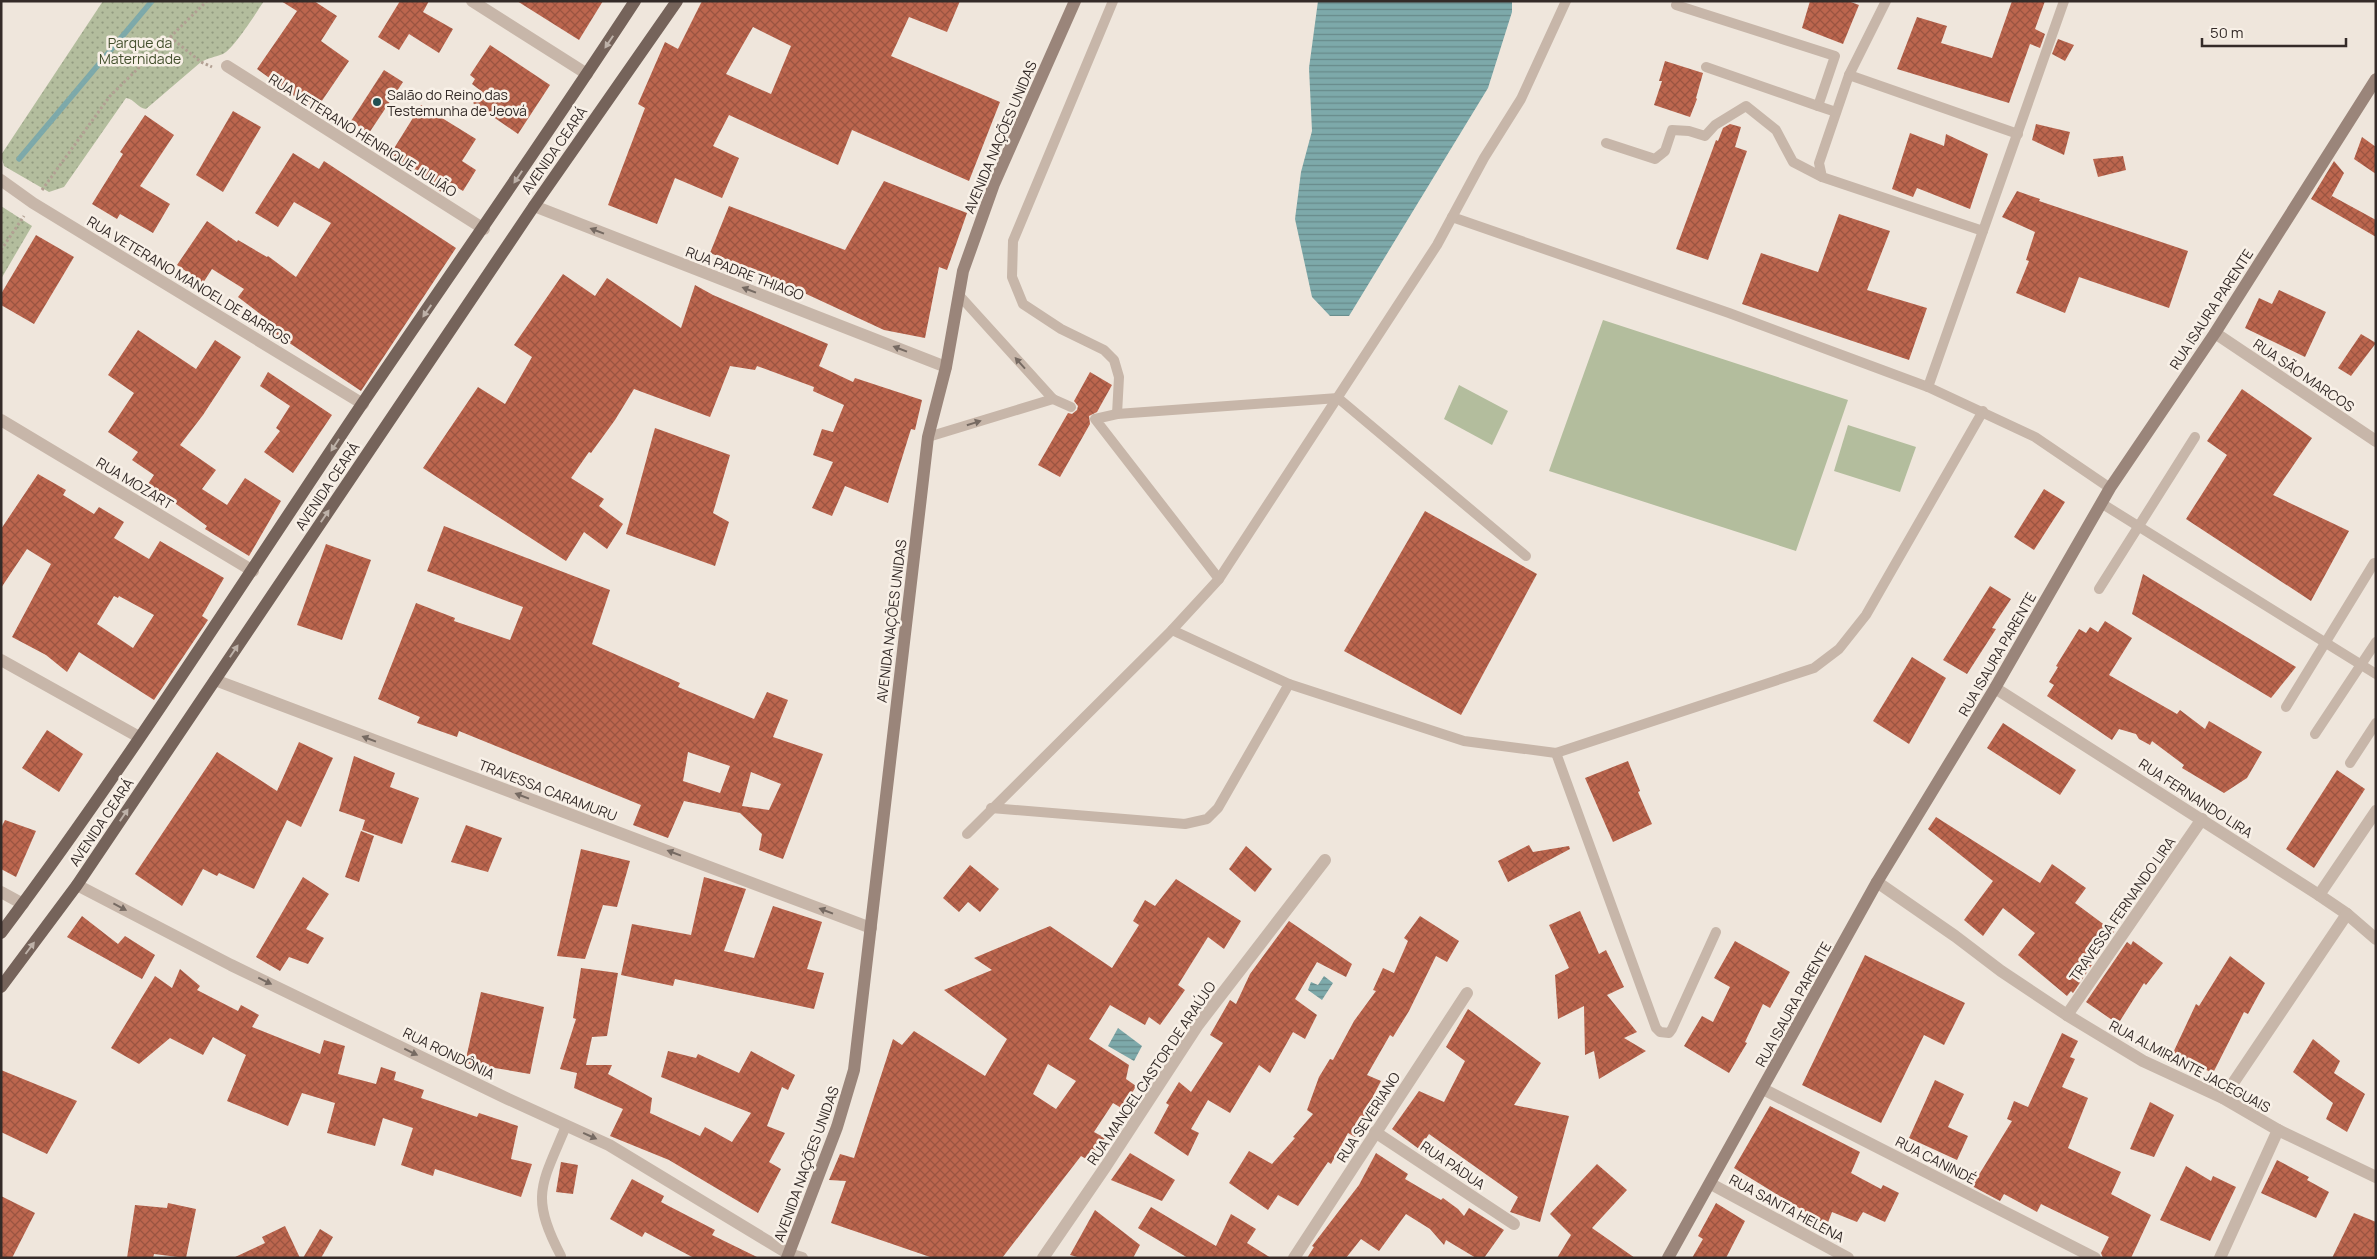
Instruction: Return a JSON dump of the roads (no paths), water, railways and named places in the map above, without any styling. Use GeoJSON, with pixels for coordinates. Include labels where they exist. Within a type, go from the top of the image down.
{"type":"FeatureCollection","features":[{"type":"Feature","properties":{"kind":"main road","name":"AVENIDA CEARÁ"},"geometry":{"type":"LineString","coordinates":[[1,933],[139,737],[636,1]]}},
{"type":"Feature","properties":{"kind":"main road","name":"AVENIDA CEARÁ"},"geometry":{"type":"LineString","coordinates":[[1,987],[77,884],[534,206],[677,1]]}},
{"type":"Feature","properties":{"kind":"street"},"geometry":{"type":"LineString","coordinates":[[472,1],[588,74]]}},
{"type":"Feature","properties":{"kind":"street","name":"AVENIDA NAÇÕES UNIDAS"},"geometry":{"type":"LineString","coordinates":[[788,1256],[848,1097],[860,1030],[928,437],[946,367],[963,271],[994,184],[1075,1]]}},
{"type":"Feature","properties":{"kind":"street","name":"RUA VETERANO HENRIQUE JULIÃO"},"geometry":{"type":"LineString","coordinates":[[227,66],[484,228]]}},
{"type":"Feature","properties":{"kind":"street","name":"RUA ISAURA PARENTE"},"geometry":{"type":"LineString","coordinates":[[1668,1258],[1711,1184],[1877,882],[1995,688],[2110,488],[2216,333],[2376,79]]}},
{"type":"Feature","properties":{"kind":"street","name":"RUA VETERANO MANOEL DE BARROS"},"geometry":{"type":"LineString","coordinates":[[1,180],[33,203],[363,404]]}},
{"type":"Feature","properties":{"kind":"street","name":"RUA PADRE THIAGO"},"geometry":{"type":"LineString","coordinates":[[534,206],[946,367]]}},
{"type":"Feature","properties":{"kind":"street","name":"RUA SÃO MARCOS"},"geometry":{"type":"LineString","coordinates":[[2216,333],[2376,441]]}},
{"type":"Feature","properties":{"kind":"street","name":"RUA MOZART"},"geometry":{"type":"LineString","coordinates":[[1,420],[252,571]]}},
{"type":"Feature","properties":{"kind":"street"},"geometry":{"type":"LineString","coordinates":[[1,660],[139,737]]}},
{"type":"Feature","properties":{"kind":"street","name":"TRAVESSA CARAMURU"},"geometry":{"type":"LineString","coordinates":[[215,680],[871,928]]}},
{"type":"Feature","properties":{"kind":"street","name":"RUA FERNANDO LIRA"},"geometry":{"type":"LineString","coordinates":[[1995,688],[2319,895],[2347,914],[2376,939]]}},
{"type":"Feature","properties":{"kind":"street"},"geometry":{"type":"LineString","coordinates":[[2319,895],[2376,811]]}},
{"type":"Feature","properties":{"kind":"street","name":"TRAVESSA FERNANDO LIRA"},"geometry":{"type":"LineString","coordinates":[[2067,1015],[2202,819]]}},
{"type":"Feature","properties":{"kind":"street","name":"RUA MANOEL CASTOR DE ARAÚJO"},"geometry":{"type":"LineString","coordinates":[[1043,1258],[1198,1025],[1325,860]]}},
{"type":"Feature","properties":{"kind":"street","name":"RUA ALMIRANTE JACEGUAIS"},"geometry":{"type":"LineString","coordinates":[[1877,882],[2067,1015],[2142,1061],[2223,1098],[2278,1130],[2376,1177]]}},
{"type":"Feature","properties":{"kind":"street","name":"RUA RONDÔNIA"},"geometry":{"type":"LineString","coordinates":[[77,884],[231,965],[609,1145],[788,1256],[802,1258]]}},
{"type":"Feature","properties":{"kind":"street"},"geometry":{"type":"LineString","coordinates":[[1,892],[23,904]]}},
{"type":"Feature","properties":{"kind":"street"},"geometry":{"type":"LineString","coordinates":[[2223,1098],[2347,914]]}},
{"type":"Feature","properties":{"kind":"street","name":"RUA SEVERIANO"},"geometry":{"type":"LineString","coordinates":[[1294,1258],[1467,993]]}},
{"type":"Feature","properties":{"kind":"street","name":"RUA CANINDÉ"},"geometry":{"type":"LineString","coordinates":[[1763,1089],[2095,1258]]}},
{"type":"Feature","properties":{"kind":"street"},"geometry":{"type":"LineString","coordinates":[[2220,1258],[2278,1130]]}},
{"type":"Feature","properties":{"kind":"street","name":"RUA PÁDUA"},"geometry":{"type":"LineString","coordinates":[[1375,1132],[1514,1224]]}},
{"type":"Feature","properties":{"kind":"street","name":"RUA SANTA HELENA"},"geometry":{"type":"LineString","coordinates":[[1711,1184],[1848,1258]]}},
{"type":"Feature","properties":{"kind":"lane"},"geometry":{"type":"LineString","coordinates":[[1113,1],[1013,241],[1012,277],[1023,304],[1061,329],[1104,350],[1114,360],[1119,377],[1117,414]]}},
{"type":"Feature","properties":{"kind":"lane"},"geometry":{"type":"LineString","coordinates":[[967,834],[991,808],[1172,630],[1219,579],[1432,253],[1484,158],[1521,99],[1566,1]]}},
{"type":"Feature","properties":{"kind":"lane"},"geometry":{"type":"LineString","coordinates":[[1822,177],[1819,163],[1849,75],[1886,1]]}},
{"type":"Feature","properties":{"kind":"lane"},"geometry":{"type":"LineString","coordinates":[[1928,387],[2064,1]]}},
{"type":"Feature","properties":{"kind":"lane"},"geometry":{"type":"LineString","coordinates":[[1676,5],[1835,56],[1818,106]]}},
{"type":"Feature","properties":{"kind":"lane"},"geometry":{"type":"LineString","coordinates":[[1706,67],[1836,112]]}},
{"type":"Feature","properties":{"kind":"lane"},"geometry":{"type":"LineString","coordinates":[[1849,75],[2018,134]]}},
{"type":"Feature","properties":{"kind":"lane"},"geometry":{"type":"LineString","coordinates":[[1606,143],[1655,159],[1664,151],[1672,130],[1689,131],[1705,136],[1715,125],[1746,106],[1776,130],[1793,162],[1822,177],[1983,231]]}},
{"type":"Feature","properties":{"kind":"lane"},"geometry":{"type":"LineString","coordinates":[[1452,217],[1729,313],[1928,387],[1983,411],[2035,437],[2110,488]]}},
{"type":"Feature","properties":{"kind":"lane"},"geometry":{"type":"LineString","coordinates":[[958,294],[1053,399],[1071,407]]}},
{"type":"Feature","properties":{"kind":"lane"},"geometry":{"type":"LineString","coordinates":[[1219,579],[1094,419],[1117,414],[1338,398],[1526,556]]}},
{"type":"Feature","properties":{"kind":"lane"},"geometry":{"type":"LineString","coordinates":[[928,437],[1053,399]]}},
{"type":"Feature","properties":{"kind":"lane"},"geometry":{"type":"LineString","coordinates":[[1172,630],[1289,684],[1464,741],[1556,753],[1814,668],[1839,649],[1866,615],[1983,411]]}},
{"type":"Feature","properties":{"kind":"lane"},"geometry":{"type":"LineString","coordinates":[[2099,589],[2195,437]]}},
{"type":"Feature","properties":{"kind":"lane"},"geometry":{"type":"LineString","coordinates":[[2101,503],[2376,674]]}},
{"type":"Feature","properties":{"kind":"lane"},"geometry":{"type":"LineString","coordinates":[[2286,707],[2374,563]]}},
{"type":"Feature","properties":{"kind":"lane"},"geometry":{"type":"LineString","coordinates":[[2315,734],[2376,642]]}},
{"type":"Feature","properties":{"kind":"lane"},"geometry":{"type":"LineString","coordinates":[[991,808],[1185,824],[1207,819],[1218,808],[1289,684]]}},
{"type":"Feature","properties":{"kind":"lane"},"geometry":{"type":"LineString","coordinates":[[2350,763],[2376,723]]}},
{"type":"Feature","properties":{"kind":"lane"},"geometry":{"type":"LineString","coordinates":[[1556,753],[1656,1028],[1660,1032],[1669,1033],[1672,1029],[1716,932]]}},
{"type":"Feature","properties":{"kind":"lane"},"geometry":{"type":"LineString","coordinates":[[561,1256],[549,1233],[542,1209],[541,1196],[543,1182],[566,1126]]}},
{"type":"Feature","properties":{"kind":"water"},"geometry":{"type":"Polygon","coordinates":[[[1318,1],[1512,1],[1512,12],[1488,88],[1349,316],[1330,316],[1312,297],[1295,219],[1301,172],[1312,131],[1309,68],[1318,1]]]}},
{"type":"Feature","properties":{"kind":"water"},"geometry":{"type":"Polygon","coordinates":[[[1324,976],[1333,983],[1322,1000],[1308,990],[1311,982],[1318,985],[1324,976]]]}},
{"type":"Feature","properties":{"kind":"water"},"geometry":{"type":"Polygon","coordinates":[[[1118,1028],[1142,1046],[1134,1061],[1108,1046],[1118,1028]]]}},
{"type":"Feature","properties":{"kind":"waterway"},"geometry":{"type":"LineString","coordinates":[[19,159],[152,1]]}},
{"type":"Feature","properties":{"kind":"place","name":"Salão do Reino das Testemunha de Jeová"},"geometry":{"type":"Point","coordinates":[377,102]}},
{"type":"Feature","properties":{"kind":"park label","name":"Parque da Maternidade"},"geometry":{"type":"Point","coordinates":[140,50]}}]}
